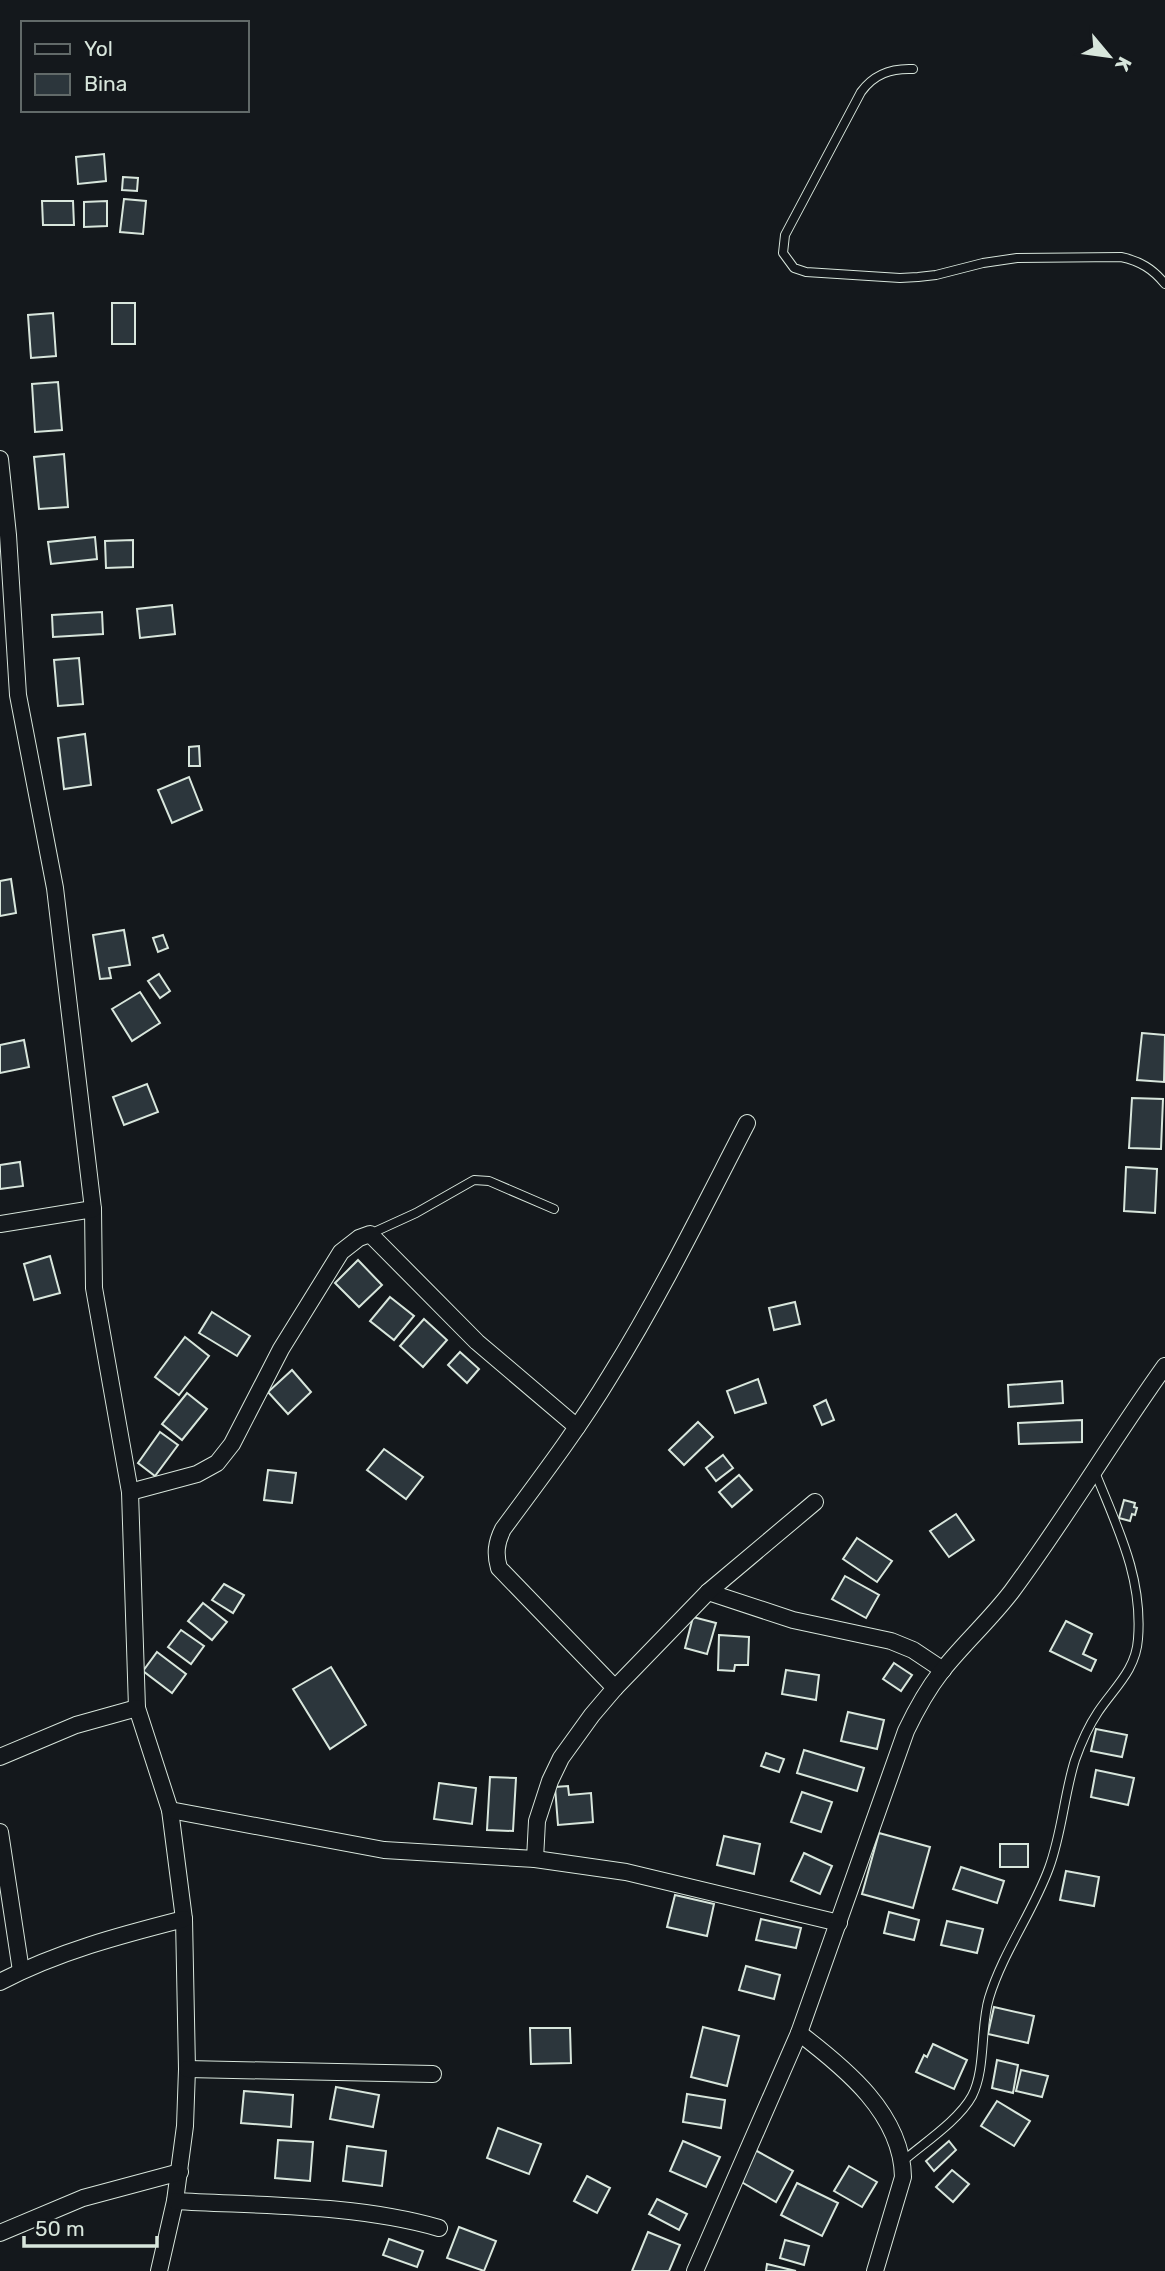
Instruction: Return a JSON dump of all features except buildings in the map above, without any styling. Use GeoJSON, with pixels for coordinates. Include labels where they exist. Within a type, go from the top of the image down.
{"type":"FeatureCollection","features":[{"type":"Feature","properties":{"kind":"street"},"geometry":{"type":"LineString","coordinates":[[0,459],[8,535],[18,695],[55,888],[93,1209],[94,1288],[130,1492],[137,1708],[170,1810],[184,1919],[187,2069],[185,2126],[175,2201],[159,2271]]}},
{"type":"Feature","properties":{"kind":"street"},"geometry":{"type":"LineString","coordinates":[[615,1688],[499,1568],[496,1559],[498,1539],[577,1427],[639,1328],[747,1123]]}},
{"type":"Feature","properties":{"kind":"street"},"geometry":{"type":"LineString","coordinates":[[0,1224],[93,1209]]}},
{"type":"Feature","properties":{"kind":"street"},"geometry":{"type":"LineString","coordinates":[[130,1492],[197,1474],[207,1470],[225,1455],[281,1349],[341,1252],[359,1238],[370,1234],[477,1342],[577,1427]]}},
{"type":"Feature","properties":{"kind":"street"},"geometry":{"type":"LineString","coordinates":[[695,2271],[799,2033],[906,1731],[928,1689],[1009,1596],[1165,1366]]}},
{"type":"Feature","properties":{"kind":"street"},"geometry":{"type":"LineString","coordinates":[[535,1859],[537,1821],[550,1781],[575,1737],[615,1688],[708,1592],[815,1502]]}},
{"type":"Feature","properties":{"kind":"street"},"geometry":{"type":"LineString","coordinates":[[708,1592],[793,1620],[891,1641],[913,1650],[943,1670]]}},
{"type":"Feature","properties":{"kind":"street"},"geometry":{"type":"LineString","coordinates":[[0,1757],[76,1725],[137,1708]]}},
{"type":"Feature","properties":{"kind":"street"},"geometry":{"type":"LineString","coordinates":[[170,1810],[384,1850],[535,1859],[626,1872],[839,1923]]}},
{"type":"Feature","properties":{"kind":"street"},"geometry":{"type":"LineString","coordinates":[[0,1832],[21,1971]]}},
{"type":"Feature","properties":{"kind":"street"},"geometry":{"type":"LineString","coordinates":[[0,1982],[21,1971],[118,1937],[184,1919]]}},
{"type":"Feature","properties":{"kind":"street"},"geometry":{"type":"LineString","coordinates":[[799,2033],[833,2059],[865,2091],[890,2129],[903,2161],[903,2177],[875,2271]]}},
{"type":"Feature","properties":{"kind":"street"},"geometry":{"type":"LineString","coordinates":[[187,2069],[433,2074]]}},
{"type":"Feature","properties":{"kind":"street"},"geometry":{"type":"LineString","coordinates":[[0,2233],[83,2198],[180,2172]]}},
{"type":"Feature","properties":{"kind":"street"},"geometry":{"type":"LineString","coordinates":[[175,2201],[355,2211],[404,2218],[439,2228]]}},
{"type":"Feature","properties":{"kind":"lane"},"geometry":{"type":"LineString","coordinates":[[913,69],[891,70],[881,74],[861,92],[785,235],[783,253],[794,268],[806,272],[900,278],[936,275],[1017,258],[1121,257],[1150,268],[1165,284]]}},
{"type":"Feature","properties":{"kind":"lane"},"geometry":{"type":"LineString","coordinates":[[370,1234],[416,1213],[474,1180],[489,1181],[554,1209]]}},
{"type":"Feature","properties":{"kind":"lane"},"geometry":{"type":"LineString","coordinates":[[903,2161],[961,2111],[973,2094],[978,2077],[983,2021],[989,1999],[999,1972],[1049,1868],[1074,1762],[1099,1711],[1124,1679],[1135,1656],[1139,1624],[1133,1569],[1094,1469]]}}]}
